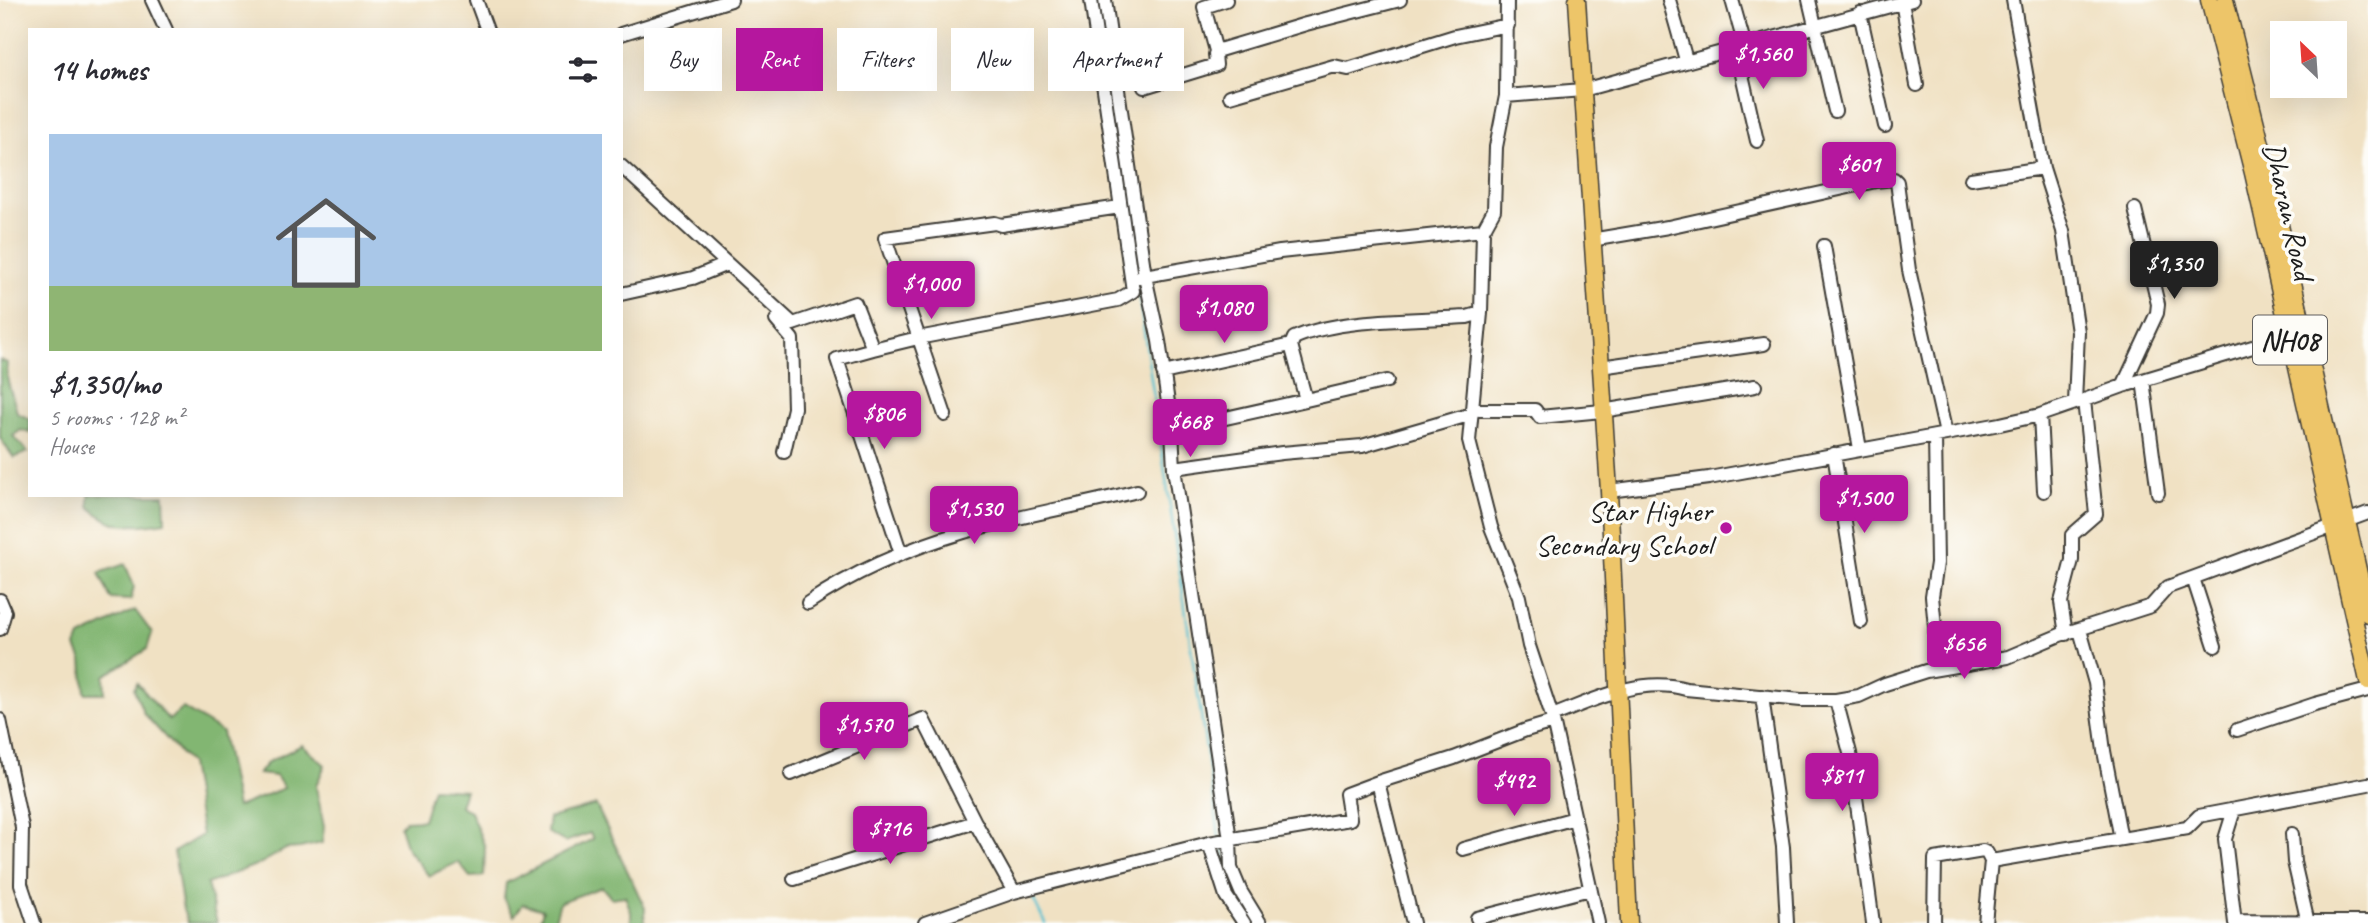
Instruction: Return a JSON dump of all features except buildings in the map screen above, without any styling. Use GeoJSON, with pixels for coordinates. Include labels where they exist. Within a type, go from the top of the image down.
{"type":"FeatureCollection","features":[{"type":"Feature","properties":{"kind":"main road"},"geometry":{"type":"LineString","coordinates":[[1577,0],[1609,491],[1629,923]]}},
{"type":"Feature","properties":{"kind":"main road","name":"Dharan Road"},"geometry":{"type":"LineString","coordinates":[[2209,0],[2290,304],[2289,336],[2339,523],[2368,681]]}},
{"type":"Feature","properties":{"kind":"main road","name":"NH08"},"geometry":{"type":"LineString","coordinates":[[2225,0],[2267,168],[2290,304],[2339,523],[2368,614]]}},
{"type":"Feature","properties":{"kind":"street"},"geometry":{"type":"LineString","coordinates":[[152,0],[164,26]]}},
{"type":"Feature","properties":{"kind":"street"},"geometry":{"type":"LineString","coordinates":[[476,0],[486,28]]}},
{"type":"Feature","properties":{"kind":"street"},"geometry":{"type":"LineString","coordinates":[[623,33],[731,0]]}},
{"type":"Feature","properties":{"kind":"street"},"geometry":{"type":"LineString","coordinates":[[1091,0],[1121,207],[1163,373],[1172,430],[1174,468],[1230,839],[1231,868],[1241,892],[1260,923]]}},
{"type":"Feature","properties":{"kind":"street"},"geometry":{"type":"LineString","coordinates":[[901,554],[837,359],[918,338],[1118,300],[1133,291],[1139,277],[1105,0]]}},
{"type":"Feature","properties":{"kind":"street"},"geometry":{"type":"LineString","coordinates":[[1226,0],[1203,7],[1216,51],[1280,31],[1400,0]]}},
{"type":"Feature","properties":{"kind":"street"},"geometry":{"type":"LineString","coordinates":[[1507,0],[1506,96],[1496,147],[1494,210],[1483,230],[1481,313],[1469,441],[1491,527],[1518,597],[1553,719],[1598,923]]}},
{"type":"Feature","properties":{"kind":"street"},"geometry":{"type":"LineString","coordinates":[[1669,0],[1686,60]]}},
{"type":"Feature","properties":{"kind":"street"},"geometry":{"type":"LineString","coordinates":[[1732,0],[1757,141]]}},
{"type":"Feature","properties":{"kind":"street"},"geometry":{"type":"LineString","coordinates":[[1810,0],[1835,111]]}},
{"type":"Feature","properties":{"kind":"street"},"geometry":{"type":"LineString","coordinates":[[2013,0],[2043,168],[2063,231],[2078,331],[2080,401],[2096,514],[2072,535],[2072,560],[2062,602],[2066,634]]}},
{"type":"Feature","properties":{"kind":"street"},"geometry":{"type":"LineString","coordinates":[[1506,96],[1583,90],[1815,26],[1867,7],[1907,1],[1917,85]]}},
{"type":"Feature","properties":{"kind":"street"},"geometry":{"type":"LineString","coordinates":[[1867,7],[1885,126]]}},
{"type":"Feature","properties":{"kind":"street"},"geometry":{"type":"LineString","coordinates":[[1230,96],[1334,66],[1348,69],[1455,36],[1508,25]]}},
{"type":"Feature","properties":{"kind":"street"},"geometry":{"type":"LineString","coordinates":[[1184,75],[1216,65],[1215,54]]}},
{"type":"Feature","properties":{"kind":"street"},"geometry":{"type":"LineString","coordinates":[[623,168],[793,324],[855,303],[873,349]]}},
{"type":"Feature","properties":{"kind":"street"},"geometry":{"type":"LineString","coordinates":[[1971,179],[2043,168]]}},
{"type":"Feature","properties":{"kind":"street"},"geometry":{"type":"LineString","coordinates":[[1591,240],[1668,227],[1894,179],[1940,435],[1937,563],[1932,596],[1939,668]]}},
{"type":"Feature","properties":{"kind":"street"},"geometry":{"type":"LineString","coordinates":[[945,415],[885,238],[995,223],[1001,225],[1121,207]]}},
{"type":"Feature","properties":{"kind":"street"},"geometry":{"type":"LineString","coordinates":[[2123,386],[2157,313],[2158,304],[2135,209]]}},
{"type":"Feature","properties":{"kind":"street"},"geometry":{"type":"LineString","coordinates":[[1139,277],[1280,252],[1483,230]]}},
{"type":"Feature","properties":{"kind":"street"},"geometry":{"type":"LineString","coordinates":[[1824,246],[1860,449]]}},
{"type":"Feature","properties":{"kind":"street"},"geometry":{"type":"LineString","coordinates":[[623,294],[693,278],[727,264]]}},
{"type":"Feature","properties":{"kind":"street"},"geometry":{"type":"LineString","coordinates":[[1306,400],[1291,345],[1294,338],[1309,331],[1378,322],[1468,317],[1481,313]]}},
{"type":"Feature","properties":{"kind":"street"},"geometry":{"type":"LineString","coordinates":[[776,320],[792,339],[794,408],[784,452]]}},
{"type":"Feature","properties":{"kind":"street"},"geometry":{"type":"LineString","coordinates":[[1609,491],[1709,478],[2040,415],[2123,386],[2289,336]]}},
{"type":"Feature","properties":{"kind":"street"},"geometry":{"type":"LineString","coordinates":[[1600,367],[1764,344]]}},
{"type":"Feature","properties":{"kind":"street"},"geometry":{"type":"LineString","coordinates":[[1163,373],[1291,345]]}},
{"type":"Feature","properties":{"kind":"street"},"geometry":{"type":"LineString","coordinates":[[2143,380],[2158,493]]}},
{"type":"Feature","properties":{"kind":"street"},"geometry":{"type":"LineString","coordinates":[[1172,430],[1387,381]]}},
{"type":"Feature","properties":{"kind":"street"},"geometry":{"type":"LineString","coordinates":[[1174,468],[1282,453],[1362,446],[1479,410],[1535,410],[1540,417],[1602,411],[1755,386]]}},
{"type":"Feature","properties":{"kind":"street"},"geometry":{"type":"LineString","coordinates":[[2040,415],[2043,491]]}},
{"type":"Feature","properties":{"kind":"street"},"geometry":{"type":"LineString","coordinates":[[1833,454],[1861,622]]}},
{"type":"Feature","properties":{"kind":"street"},"geometry":{"type":"LineString","coordinates":[[808,603],[838,582],[901,554],[965,531],[1137,491]]}},
{"type":"Feature","properties":{"kind":"street"},"geometry":{"type":"LineString","coordinates":[[925,923],[1014,892],[1209,843],[1349,819],[1346,794],[1443,762],[1619,690],[1670,684],[1801,700],[1836,700],[1859,696],[1885,684],[1939,668],[2008,657],[2066,634],[2151,606],[2168,587],[2368,513]]}},
{"type":"Feature","properties":{"kind":"street"},"geometry":{"type":"LineString","coordinates":[[2193,578],[2215,646]]}},
{"type":"Feature","properties":{"kind":"street"},"geometry":{"type":"LineString","coordinates":[[0,600],[5,612],[0,629]]}},
{"type":"Feature","properties":{"kind":"street"},"geometry":{"type":"LineString","coordinates":[[2080,630],[2095,682],[2104,751],[2121,839]]}},
{"type":"Feature","properties":{"kind":"street"},"geometry":{"type":"LineString","coordinates":[[2237,730],[2368,690]]}},
{"type":"Feature","properties":{"kind":"street"},"geometry":{"type":"LineString","coordinates":[[1762,696],[1783,847],[1787,923]]}},
{"type":"Feature","properties":{"kind":"street"},"geometry":{"type":"LineString","coordinates":[[1836,700],[1850,753],[1873,923]]}},
{"type":"Feature","properties":{"kind":"street"},"geometry":{"type":"LineString","coordinates":[[791,774],[923,719],[1014,892]]}},
{"type":"Feature","properties":{"kind":"street"},"geometry":{"type":"LineString","coordinates":[[0,720],[22,827],[21,884],[34,923]]}},
{"type":"Feature","properties":{"kind":"street"},"geometry":{"type":"LineString","coordinates":[[1378,782],[1413,923]]}},
{"type":"Feature","properties":{"kind":"street"},"geometry":{"type":"LineString","coordinates":[[1992,861],[2187,828],[2199,816],[2368,784]]}},
{"type":"Feature","properties":{"kind":"street"},"geometry":{"type":"LineString","coordinates":[[2234,810],[2224,839],[2235,922],[2368,922]]}},
{"type":"Feature","properties":{"kind":"street"},"geometry":{"type":"LineString","coordinates":[[1462,849],[1575,818]]}},
{"type":"Feature","properties":{"kind":"street"},"geometry":{"type":"LineString","coordinates":[[794,879],[975,821]]}},
{"type":"Feature","properties":{"kind":"street"},"geometry":{"type":"LineString","coordinates":[[2292,834],[2294,862],[2308,923]]}},
{"type":"Feature","properties":{"kind":"street"},"geometry":{"type":"LineString","coordinates":[[1209,843],[1226,895],[1244,923]]}},
{"type":"Feature","properties":{"kind":"street"},"geometry":{"type":"LineString","coordinates":[[1934,923],[1935,859],[1983,851],[1992,861],[1985,923]]}},
{"type":"Feature","properties":{"kind":"street"},"geometry":{"type":"LineString","coordinates":[[1478,918],[1590,889]]}},
{"type":"Feature","properties":{"kind":"green space"},"geometry":{"type":"Polygon","coordinates":[[[0,360],[7,363],[8,383],[17,413],[28,418],[28,432],[21,430],[13,436],[28,452],[14,458],[0,438],[0,360]]]}},
{"type":"Feature","properties":{"kind":"green space"},"geometry":{"type":"Polygon","coordinates":[[[89,497],[164,497],[165,522],[124,525],[106,519],[89,506],[89,497]]]}},
{"type":"Feature","properties":{"kind":"green space"},"geometry":{"type":"Polygon","coordinates":[[[125,564],[134,586],[131,600],[111,599],[99,573],[125,564]]]}},
{"type":"Feature","properties":{"kind":"green space"},"geometry":{"type":"Polygon","coordinates":[[[135,610],[152,633],[147,649],[104,676],[105,693],[85,693],[82,660],[76,647],[80,637],[135,610]]]}},
{"type":"Feature","properties":{"kind":"green space"},"geometry":{"type":"Polygon","coordinates":[[[137,683],[169,720],[183,708],[222,732],[237,807],[284,788],[276,776],[258,774],[268,762],[302,745],[325,765],[316,786],[324,827],[322,843],[286,849],[261,863],[207,884],[217,923],[188,923],[183,910],[174,852],[202,835],[190,764],[144,714],[134,689],[137,683]]]}},
{"type":"Feature","properties":{"kind":"green space"},"geometry":{"type":"Polygon","coordinates":[[[433,788],[465,790],[460,806],[470,811],[485,847],[484,876],[470,877],[458,862],[429,876],[407,849],[400,827],[405,821],[423,820],[433,788]]]}},
{"type":"Feature","properties":{"kind":"green space"},"geometry":{"type":"Polygon","coordinates":[[[596,805],[645,908],[644,923],[631,923],[631,912],[625,896],[611,898],[602,887],[560,902],[554,923],[539,923],[543,910],[523,904],[514,916],[504,899],[506,883],[593,839],[590,833],[565,842],[547,832],[549,818],[596,805]]]}},
{"type":"Feature","properties":{"kind":"waterway"},"geometry":{"type":"LineString","coordinates":[[1138,291],[1219,836]]}},
{"type":"Feature","properties":{"kind":"waterway"},"geometry":{"type":"LineString","coordinates":[[1222,845],[1225,859]]}},
{"type":"Feature","properties":{"kind":"waterway"},"geometry":{"type":"LineString","coordinates":[[1228,876],[1239,905]]}},
{"type":"Feature","properties":{"kind":"waterway"},"geometry":{"type":"LineString","coordinates":[[1030,892],[1045,923]]}},
{"type":"Feature","properties":{"kind":"place","name":"Star Higher Secondary School"},"geometry":{"type":"Point","coordinates":[1726,528]}}]}
